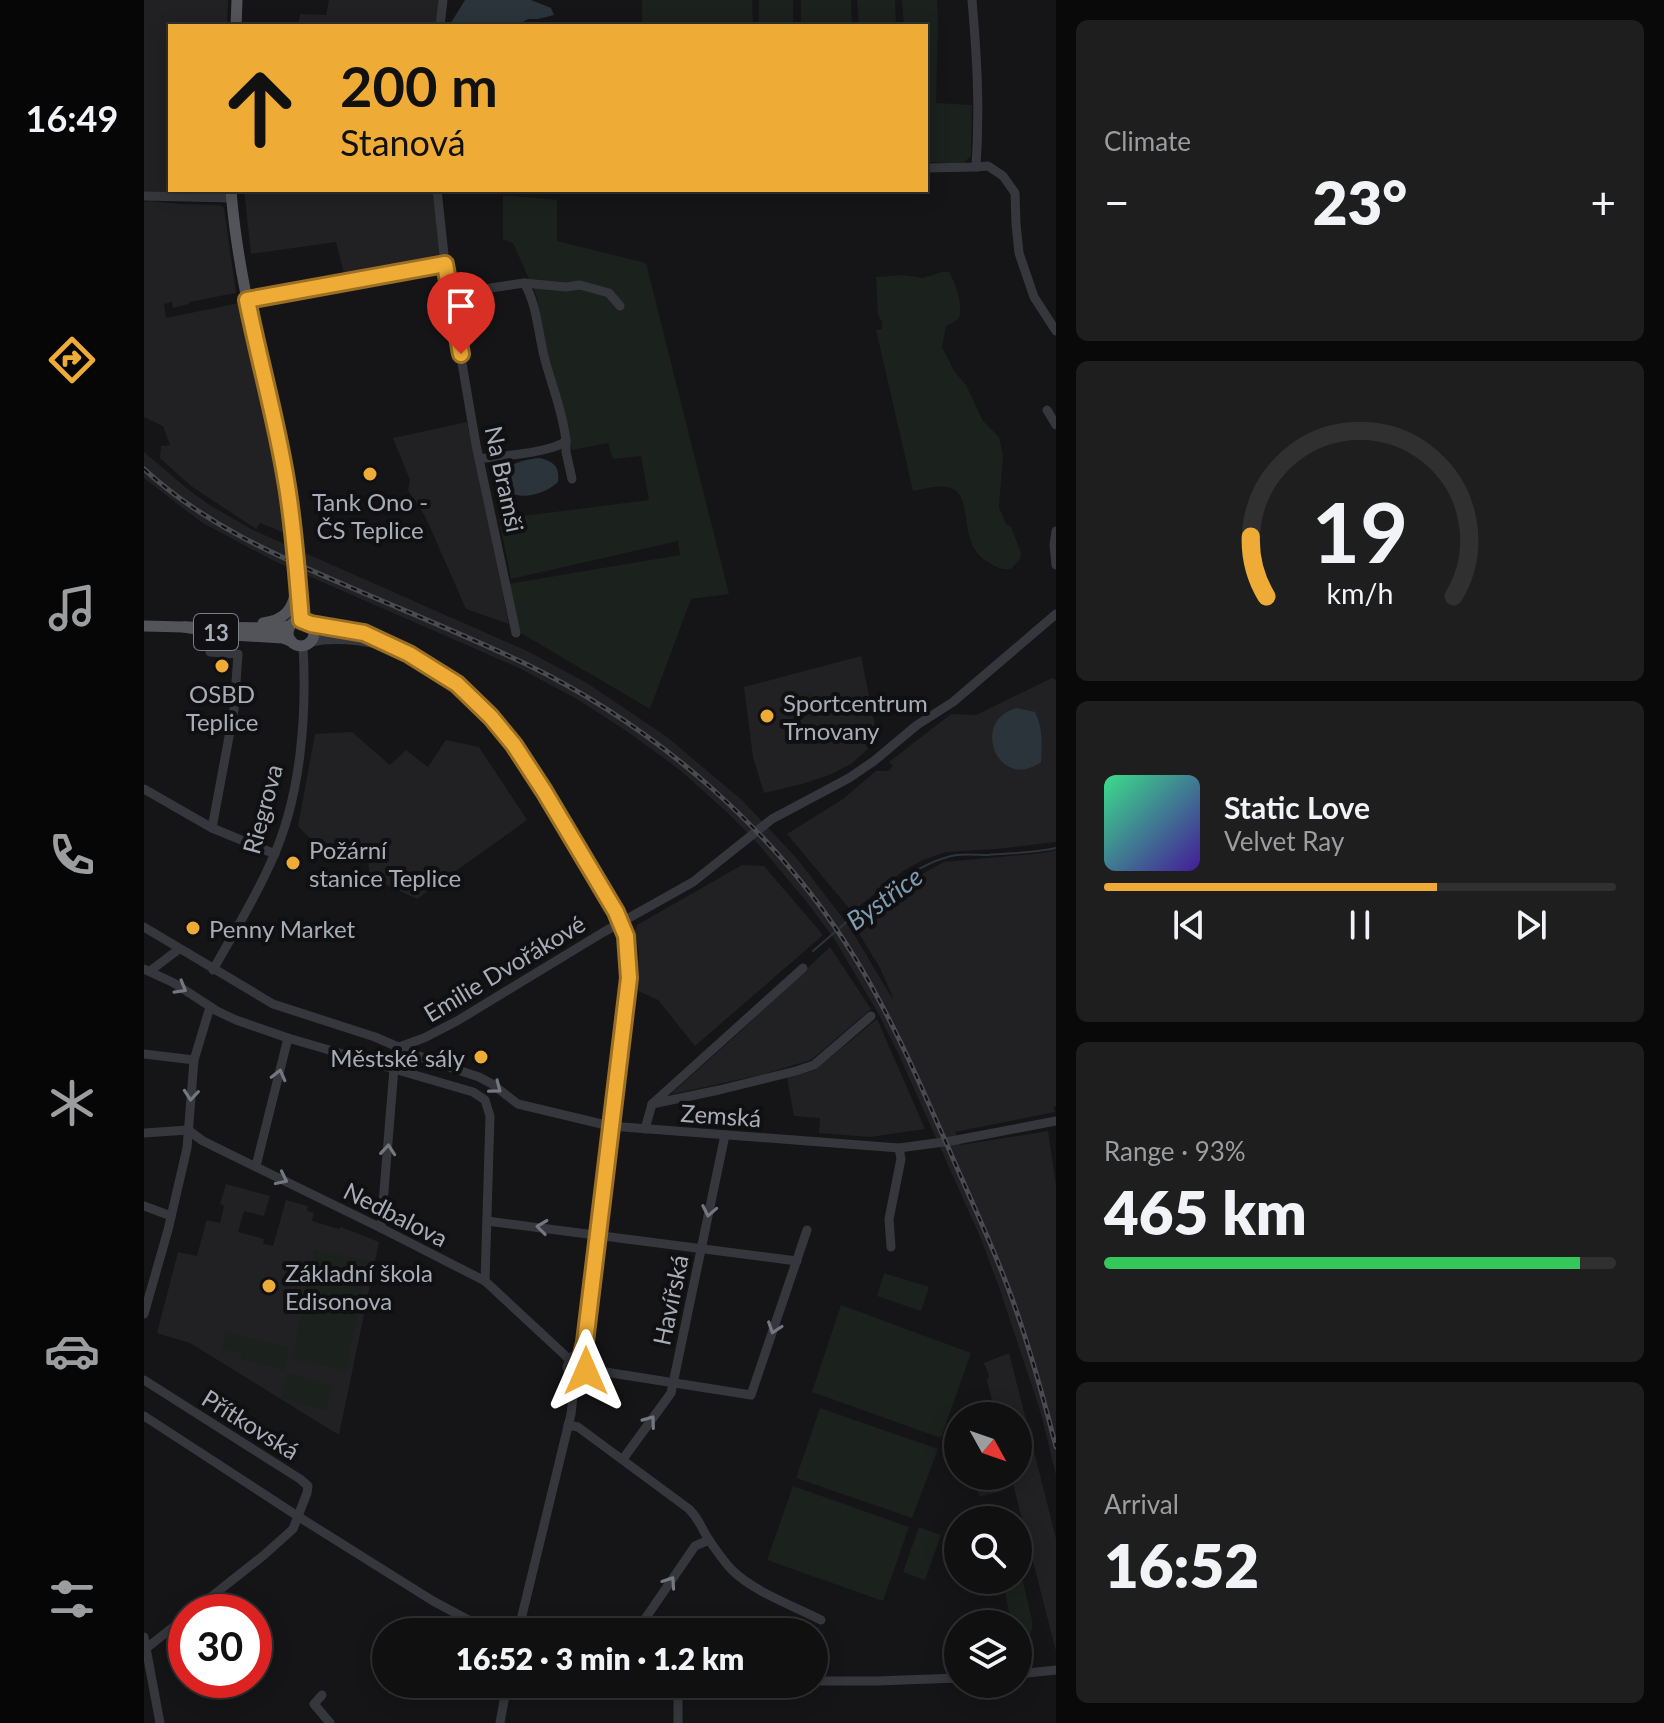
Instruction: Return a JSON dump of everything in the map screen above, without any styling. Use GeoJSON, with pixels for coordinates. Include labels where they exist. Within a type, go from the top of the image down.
{"type":"FeatureCollection","features":[{"type":"Feature","properties":{"kind":"main road"},"geometry":{"type":"LineString","coordinates":[[236,24],[237,0]]}},
{"type":"Feature","properties":{"kind":"main road","name":"13"},"geometry":{"type":"LineString","coordinates":[[231,194],[237,252],[287,481],[301,623]]}},
{"type":"Feature","properties":{"kind":"main road","name":"13"},"geometry":{"type":"LineString","coordinates":[[144,626],[264,623],[283,617],[292,606],[298,580]]}},
{"type":"Feature","properties":{"kind":"main road","name":"13"},"geometry":{"type":"LineString","coordinates":[[301,623],[288,633],[302,643]]}},
{"type":"Feature","properties":{"kind":"main road","name":"13"},"geometry":{"type":"LineString","coordinates":[[227,626],[276,628],[301,623],[315,633],[302,643]]}},
{"type":"Feature","properties":{"kind":"main road","name":"13"},"geometry":{"type":"LineString","coordinates":[[184,627],[232,635],[283,638],[302,643]]}},
{"type":"Feature","properties":{"kind":"street"},"geometry":{"type":"LineString","coordinates":[[440,24],[443,0]]}},
{"type":"Feature","properties":{"kind":"street"},"geometry":{"type":"LineString","coordinates":[[972,0],[979,72],[976,167]]}},
{"type":"Feature","properties":{"kind":"street"},"geometry":{"type":"LineString","coordinates":[[928,168],[988,166],[1003,176],[1015,193],[1019,253],[1034,297],[1056,331]]}},
{"type":"Feature","properties":{"kind":"street","name":"Na Bramši"},"geometry":{"type":"LineString","coordinates":[[437,192],[445,264],[479,459],[516,633]]}},
{"type":"Feature","properties":{"kind":"street"},"geometry":{"type":"LineString","coordinates":[[144,196],[231,194]]}},
{"type":"Feature","properties":{"kind":"street"},"geometry":{"type":"LineString","coordinates":[[247,300],[445,264]]}},
{"type":"Feature","properties":{"kind":"street"},"geometry":{"type":"LineString","coordinates":[[450,294],[524,283],[587,286],[609,293],[620,306]]}},
{"type":"Feature","properties":{"kind":"street"},"geometry":{"type":"LineString","coordinates":[[524,283],[559,405],[572,479]]}},
{"type":"Feature","properties":{"kind":"street"},"geometry":{"type":"LineString","coordinates":[[1047,410],[1056,425]]}},
{"type":"Feature","properties":{"kind":"street"},"geometry":{"type":"LineString","coordinates":[[479,459],[550,448],[566,441]]}},
{"type":"Feature","properties":{"kind":"street"},"geometry":{"type":"LineString","coordinates":[[1056,531],[1056,565]]}},
{"type":"Feature","properties":{"kind":"street","name":"Emilie Dvořákové"},"geometry":{"type":"LineString","coordinates":[[399,1047],[457,1021],[700,877],[772,819],[863,769],[917,725],[953,702],[1056,614]]}},
{"type":"Feature","properties":{"kind":"street"},"geometry":{"type":"LineString","coordinates":[[301,623],[364,633],[428,665],[457,684],[514,745],[622,923],[628,946],[629,978],[582,1355],[586,1369],[581,1378],[571,1378],[567,1371],[569,1359],[575,1354],[582,1355]]}},
{"type":"Feature","properties":{"kind":"street"},"geometry":{"type":"LineString","coordinates":[[302,643],[347,639],[396,648]]}},
{"type":"Feature","properties":{"kind":"street","name":"Riegrova"},"geometry":{"type":"LineString","coordinates":[[213,970],[275,854],[293,795],[304,717],[302,643]]}},
{"type":"Feature","properties":{"kind":"street"},"geometry":{"type":"LineString","coordinates":[[210,652],[238,654],[234,710],[212,828]]}},
{"type":"Feature","properties":{"kind":"street"},"geometry":{"type":"LineString","coordinates":[[144,789],[212,828],[275,854]]}},
{"type":"Feature","properties":{"kind":"street","name":"Zemská"},"geometry":{"type":"LineString","coordinates":[[146,928],[273,1004],[375,1037],[428,1060],[484,1079],[518,1104],[610,1126],[899,1148],[1056,1121]]}},
{"type":"Feature","properties":{"kind":"street"},"geometry":{"type":"LineString","coordinates":[[179,949],[147,970],[230,1018],[482,1097],[490,1116],[485,1281]]}},
{"type":"Feature","properties":{"kind":"street"},"geometry":{"type":"LineString","coordinates":[[645,1129],[652,1104],[803,968]]}},
{"type":"Feature","properties":{"kind":"street"},"geometry":{"type":"LineString","coordinates":[[144,1314],[187,1148],[194,1060],[210,1007]]}},
{"type":"Feature","properties":{"kind":"street"},"geometry":{"type":"LineString","coordinates":[[652,1104],[814,1065],[871,1016]]}},
{"type":"Feature","properties":{"kind":"street"},"geometry":{"type":"LineString","coordinates":[[256,1166],[288,1038]]}},
{"type":"Feature","properties":{"kind":"street"},"geometry":{"type":"LineString","coordinates":[[381,1228],[394,1068],[399,1047]]}},
{"type":"Feature","properties":{"kind":"street"},"geometry":{"type":"LineString","coordinates":[[144,1054],[194,1060]]}},
{"type":"Feature","properties":{"kind":"street"},"geometry":{"type":"LineString","coordinates":[[144,1133],[188,1130]]}},
{"type":"Feature","properties":{"kind":"street","name":"Nedbalova"},"geometry":{"type":"LineString","coordinates":[[188,1130],[203,1141],[485,1281],[569,1359]]}},
{"type":"Feature","properties":{"kind":"street","name":"Havířská"},"geometry":{"type":"LineString","coordinates":[[623,1459],[671,1393],[725,1135]]}},
{"type":"Feature","properties":{"kind":"street"},"geometry":{"type":"LineString","coordinates":[[891,1247],[889,1219],[901,1159],[899,1148]]}},
{"type":"Feature","properties":{"kind":"street"},"geometry":{"type":"LineString","coordinates":[[144,1206],[171,1216]]}},
{"type":"Feature","properties":{"kind":"street"},"geometry":{"type":"LineString","coordinates":[[487,1221],[797,1261]]}},
{"type":"Feature","properties":{"kind":"street"},"geometry":{"type":"LineString","coordinates":[[586,1369],[751,1395],[807,1230]]}},
{"type":"Feature","properties":{"kind":"street"},"geometry":{"type":"LineString","coordinates":[[520,1618],[568,1425],[575,1379]]}},
{"type":"Feature","properties":{"kind":"street","name":"Přítkovská"},"geometry":{"type":"LineString","coordinates":[[144,1380],[308,1486],[299,1517]]}},
{"type":"Feature","properties":{"kind":"street"},"geometry":{"type":"LineString","coordinates":[[144,1416],[299,1517],[465,1618]]}},
{"type":"Feature","properties":{"kind":"street"},"geometry":{"type":"LineString","coordinates":[[568,1425],[578,1427],[689,1509],[733,1571],[767,1593],[817,1618]]}},
{"type":"Feature","properties":{"kind":"street"},"geometry":{"type":"LineString","coordinates":[[214,1594],[293,1529],[299,1517]]}},
{"type":"Feature","properties":{"kind":"street"},"geometry":{"type":"LineString","coordinates":[[646,1618],[695,1546],[709,1540]]}},
{"type":"Feature","properties":{"kind":"street"},"geometry":{"type":"LineString","coordinates":[[145,1650],[168,1631]]}},
{"type":"Feature","properties":{"kind":"street"},"geometry":{"type":"LineString","coordinates":[[144,1637],[160,1723]]}},
{"type":"Feature","properties":{"kind":"street"},"geometry":{"type":"LineString","coordinates":[[1032,1673],[1056,1670]]}},
{"type":"Feature","properties":{"kind":"street"},"geometry":{"type":"LineString","coordinates":[[828,1681],[944,1679]]}},
{"type":"Feature","properties":{"kind":"street"},"geometry":{"type":"LineString","coordinates":[[322,1695],[314,1704],[330,1723]]}},
{"type":"Feature","properties":{"kind":"street"},"geometry":{"type":"LineString","coordinates":[[500,1723],[504,1698]]}},
{"type":"Feature","properties":{"kind":"street"},"geometry":{"type":"LineString","coordinates":[[678,1698],[678,1723]]}},
{"type":"Feature","properties":{"kind":"shaded area"},"geometry":{"type":"Polygon","coordinates":[[[144,0],[228,0],[227,24],[168,24],[168,192],[144,192],[144,0]]]}},
{"type":"Feature","properties":{"kind":"shaded area"},"geometry":{"type":"Polygon","coordinates":[[[329,0],[439,0],[436,24],[298,24],[300,14],[326,15],[329,0]]]}},
{"type":"Feature","properties":{"kind":"shaded area"},"geometry":{"type":"Polygon","coordinates":[[[465,0],[531,0],[551,8],[554,15],[528,19],[519,24],[450,24],[465,0]]]}},
{"type":"Feature","properties":{"kind":"shaded area"},"geometry":{"type":"Polygon","coordinates":[[[642,0],[752,0],[753,24],[642,24],[642,0]]]}},
{"type":"Feature","properties":{"kind":"shaded area"},"geometry":{"type":"Polygon","coordinates":[[[759,0],[793,0],[793,24],[759,24],[759,0]]]}},
{"type":"Feature","properties":{"kind":"shaded area"},"geometry":{"type":"Polygon","coordinates":[[[801,0],[851,0],[852,24],[801,24],[801,0]]]}},
{"type":"Feature","properties":{"kind":"shaded area"},"geometry":{"type":"Polygon","coordinates":[[[857,0],[895,0],[896,24],[859,24],[857,0]]]}},
{"type":"Feature","properties":{"kind":"shaded area"},"geometry":{"type":"Polygon","coordinates":[[[902,0],[937,0],[936,103],[972,105],[971,156],[962,164],[928,162],[928,24],[904,24],[902,0]]]}},
{"type":"Feature","properties":{"kind":"shaded area"},"geometry":{"type":"Polygon","coordinates":[[[244,192],[433,192],[441,262],[345,278],[336,242],[251,254],[244,192]]]}},
{"type":"Feature","properties":{"kind":"shaded area"},"geometry":{"type":"Polygon","coordinates":[[[503,195],[557,200],[557,241],[646,263],[729,594],[691,599],[650,709],[519,632],[508,584],[680,555],[678,541],[511,579],[499,519],[649,500],[641,456],[613,459],[608,443],[572,450],[547,353],[537,297],[513,243],[503,239],[503,195]]]}},
{"type":"Feature","properties":{"kind":"shaded area"},"geometry":{"type":"Polygon","coordinates":[[[144,202],[221,205],[224,208],[236,293],[173,308],[172,302],[164,304],[166,318],[239,303],[278,479],[285,533],[260,523],[256,529],[191,486],[160,458],[161,446],[170,445],[163,426],[144,417],[144,202]]]}},
{"type":"Feature","properties":{"kind":"shaded area"},"geometry":{"type":"Polygon","coordinates":[[[949,272],[951,276],[960,315],[946,326],[942,347],[954,371],[966,385],[983,421],[999,437],[1003,455],[999,507],[1021,553],[1011,569],[996,567],[978,554],[972,544],[958,493],[942,486],[913,491],[876,330],[882,329],[882,322],[878,315],[876,277],[902,275],[923,278],[949,272]]]}},
{"type":"Feature","properties":{"kind":"shaded area"},"geometry":{"type":"Polygon","coordinates":[[[467,422],[509,624],[466,609],[426,518],[408,490],[410,480],[393,438],[467,422]]]}},
{"type":"Feature","properties":{"kind":"shaded area"},"geometry":{"type":"Polygon","coordinates":[[[144,452],[190,491],[253,530],[527,651],[587,683],[667,737],[743,801],[799,861],[851,929],[893,1000],[880,968],[852,922],[909,881],[944,862],[1056,850],[1055,1112],[955,1132],[961,1145],[1048,1131],[1056,1185],[1056,1475],[1040,1410],[981,1239],[899,1055],[835,940],[760,846],[681,771],[577,699],[519,668],[274,561],[201,522],[144,478],[144,452]]]}},
{"type":"Feature","properties":{"kind":"shaded area"},"geometry":{"type":"Polygon","coordinates":[[[539,458],[549,461],[557,469],[558,482],[552,487],[536,494],[520,496],[498,487],[497,479],[510,466],[539,458]]]}},
{"type":"Feature","properties":{"kind":"shaded area"},"geometry":{"type":"Polygon","coordinates":[[[861,656],[877,736],[870,747],[851,764],[829,775],[764,793],[753,757],[744,687],[861,656]]]}},
{"type":"Feature","properties":{"kind":"shaded area"},"geometry":{"type":"Polygon","coordinates":[[[1052,678],[1056,680],[1056,842],[946,852],[903,871],[852,912],[787,834],[843,799],[876,771],[888,771],[893,766],[889,762],[951,714],[976,715],[1052,678]]]}},
{"type":"Feature","properties":{"kind":"shaded area"},"geometry":{"type":"Polygon","coordinates":[[[810,692],[815,716],[802,718],[797,695],[810,692]]]}},
{"type":"Feature","properties":{"kind":"shaded area"},"geometry":{"type":"Polygon","coordinates":[[[1017,708],[1035,712],[1041,730],[1041,762],[1026,769],[1012,768],[1002,762],[992,739],[994,726],[1002,715],[1017,708]]]}},
{"type":"Feature","properties":{"kind":"shaded area"},"geometry":{"type":"Polygon","coordinates":[[[352,732],[390,765],[406,750],[428,767],[446,740],[479,747],[527,820],[417,899],[370,877],[368,861],[311,840],[298,826],[315,734],[352,732]]]}},
{"type":"Feature","properties":{"kind":"shaded area"},"geometry":{"type":"Polygon","coordinates":[[[742,865],[764,866],[823,935],[695,1046],[658,1000],[636,990],[639,954],[635,931],[637,925],[742,865]]]}},
{"type":"Feature","properties":{"kind":"shaded area"},"geometry":{"type":"Polygon","coordinates":[[[830,947],[871,1009],[811,1060],[764,1074],[672,1093],[742,1030],[830,947]]]}},
{"type":"Feature","properties":{"kind":"shaded area"},"geometry":{"type":"Polygon","coordinates":[[[877,1019],[925,1129],[870,1137],[819,1133],[820,1118],[794,1116],[787,1078],[815,1070],[877,1019]]]}},
{"type":"Feature","properties":{"kind":"shaded area","name":"Základní škola Edisonova"},"geometry":{"type":"Polygon","coordinates":[[[226,1184],[270,1196],[264,1216],[244,1211],[238,1232],[264,1239],[263,1244],[273,1246],[286,1200],[308,1206],[307,1211],[314,1213],[312,1221],[341,1227],[379,1242],[339,1435],[190,1343],[157,1333],[178,1252],[197,1256],[207,1220],[220,1223],[224,1206],[220,1204],[226,1184]]]}},
{"type":"Feature","properties":{"kind":"shaded area"},"geometry":{"type":"Polygon","coordinates":[[[314,1250],[368,1261],[346,1370],[292,1359],[314,1250]]]}},
{"type":"Feature","properties":{"kind":"shaded area"},"geometry":{"type":"Polygon","coordinates":[[[884,1273],[929,1287],[921,1311],[877,1296],[884,1273]]]}},
{"type":"Feature","properties":{"kind":"shaded area"},"geometry":{"type":"Polygon","coordinates":[[[841,1305],[971,1353],[954,1402],[944,1402],[941,1438],[812,1392],[841,1305]]]}},
{"type":"Feature","properties":{"kind":"shaded area"},"geometry":{"type":"Polygon","coordinates":[[[226,1332],[289,1348],[284,1370],[241,1359],[242,1354],[222,1349],[226,1332]]]}},
{"type":"Feature","properties":{"kind":"shaded area"},"geometry":{"type":"Polygon","coordinates":[[[1009,1353],[1021,1402],[992,1402],[984,1363],[1009,1353]]]}},
{"type":"Feature","properties":{"kind":"shaded area"},"geometry":{"type":"Polygon","coordinates":[[[288,1374],[333,1386],[326,1410],[281,1398],[288,1374]]]}},
{"type":"Feature","properties":{"kind":"shaded area"},"geometry":{"type":"Polygon","coordinates":[[[820,1408],[938,1449],[912,1518],[796,1478],[820,1408]]]}},
{"type":"Feature","properties":{"kind":"shaded area"},"geometry":{"type":"Polygon","coordinates":[[[1032,1444],[1056,1538],[1056,1651],[1032,1558],[1032,1506],[1019,1506],[1015,1490],[1032,1490],[1032,1444]]]}},
{"type":"Feature","properties":{"kind":"shaded area"},"geometry":{"type":"Polygon","coordinates":[[[793,1486],[909,1527],[883,1601],[767,1560],[793,1486]]]}},
{"type":"Feature","properties":{"kind":"shaded area"},"geometry":{"type":"Polygon","coordinates":[[[977,1490],[1003,1490],[1003,1491],[979,1497],[977,1490]]]}},
{"type":"Feature","properties":{"kind":"shaded area"},"geometry":{"type":"Polygon","coordinates":[[[919,1527],[941,1535],[925,1580],[903,1572],[919,1527]]]}},
{"type":"Feature","properties":{"kind":"shaded area"},"geometry":{"type":"Polygon","coordinates":[[[1006,1594],[1026,1594],[1030,1610],[1008,1610],[1006,1594]]]}},
{"type":"Feature","properties":{"kind":"waterway","name":"Bystřice"},"geometry":{"type":"LineString","coordinates":[[813,951],[880,894],[939,860],[957,855],[1022,853],[1056,848]]}},
{"type":"Feature","properties":{"kind":"railway"},"geometry":{"type":"LineString","coordinates":[[144,469],[190,506],[239,536],[526,664],[575,690],[668,752],[752,826],[824,912],[855,958],[918,1079],[1007,1285],[1034,1365],[1056,1447]]}},
{"type":"Feature","properties":{"kind":"place","name":"Tank Ono - ČS Teplice"},"geometry":{"type":"Point","coordinates":[370,474]}},
{"type":"Feature","properties":{"kind":"place","name":"OSBD Teplice"},"geometry":{"type":"Point","coordinates":[222,666]}},
{"type":"Feature","properties":{"kind":"place","name":"Sportcentrum Trnovany"},"geometry":{"type":"Point","coordinates":[767,716]}},
{"type":"Feature","properties":{"kind":"place","name":"Požární stanice Teplice"},"geometry":{"type":"Point","coordinates":[293,863]}},
{"type":"Feature","properties":{"kind":"place","name":"Penny Market"},"geometry":{"type":"Point","coordinates":[193,928]}},
{"type":"Feature","properties":{"kind":"place","name":"Městské sály"},"geometry":{"type":"Point","coordinates":[481,1057]}},
{"type":"Feature","properties":{"kind":"place","name":"Základní škola Edisonova"},"geometry":{"type":"Point","coordinates":[269,1286]}},
{"type":"Feature","properties":{"kind":"route"},"geometry":{"type":"LineString","coordinates":[[461,354],[445,264],[247,300],[287,481],[301,620],[374,637],[443,674],[468,694],[514,745],[622,923],[628,946],[629,978],[582,1355],[586,1371]]}}]}
